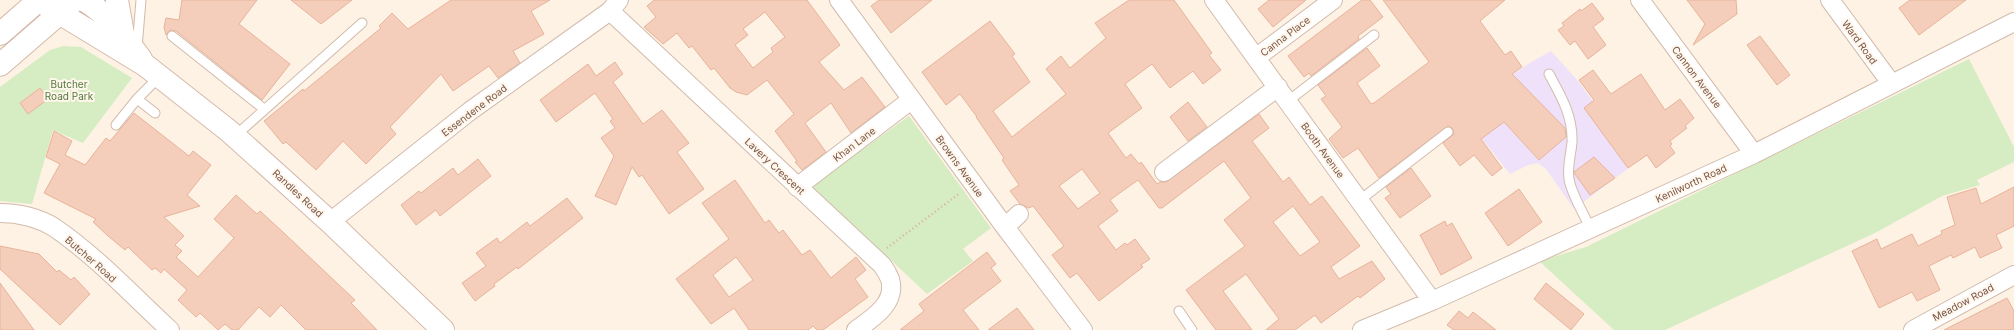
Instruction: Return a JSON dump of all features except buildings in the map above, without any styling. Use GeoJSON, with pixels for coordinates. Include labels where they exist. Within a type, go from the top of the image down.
{"type":"FeatureCollection","features":[{"type":"Feature","properties":{"kind":"street","name":"Randles Road"},"geometry":{"type":"LineString","coordinates":[[39,0],[67,6],[147,65],[235,136],[330,222],[444,330]]}},
{"type":"Feature","properties":{"kind":"street"},"geometry":{"type":"LineString","coordinates":[[0,34],[39,0]]}},
{"type":"Feature","properties":{"kind":"street","name":"Randles Road"},"geometry":{"type":"LineString","coordinates":[[84,0],[94,6],[123,34],[147,65]]}},
{"type":"Feature","properties":{"kind":"street"},"geometry":{"type":"LineString","coordinates":[[116,0],[123,34]]}},
{"type":"Feature","properties":{"kind":"street","name":"Browns Avenue"},"geometry":{"type":"LineString","coordinates":[[839,0],[973,184],[1083,330]]}},
{"type":"Feature","properties":{"kind":"street","name":"Booth Avenue"},"geometry":{"type":"LineString","coordinates":[[1214,0],[1257,57],[1432,300]]}},
{"type":"Feature","properties":{"kind":"street","name":"Canna Place"},"geometry":{"type":"LineString","coordinates":[[1257,57],[1333,0]]}},
{"type":"Feature","properties":{"kind":"street","name":"Cannon Avenue"},"geometry":{"type":"LineString","coordinates":[[1640,0],[1754,154]]}},
{"type":"Feature","properties":{"kind":"street","name":"Ward Road"},"geometry":{"type":"LineString","coordinates":[[1830,0],[1891,84]]}},
{"type":"Feature","properties":{"kind":"street","name":"Lavery Crescent"},"geometry":{"type":"LineString","coordinates":[[615,5],[797,187],[882,265],[890,279],[890,291],[886,304],[878,314],[856,330]]}},
{"type":"Feature","properties":{"kind":"street","name":"Essendene Road"},"geometry":{"type":"LineString","coordinates":[[330,222],[470,111],[615,5]]}},
{"type":"Feature","properties":{"kind":"street"},"geometry":{"type":"LineString","coordinates":[[0,65],[67,6]]}},
{"type":"Feature","properties":{"kind":"street","name":"Kenilworth Road"},"geometry":{"type":"LineString","coordinates":[[1362,330],[1591,229],[1754,154],[2014,22]]}},
{"type":"Feature","properties":{"kind":"street"},"geometry":{"type":"LineString","coordinates":[[1164,172],[1278,87]]}},
{"type":"Feature","properties":{"kind":"street","name":"Khan Lane"},"geometry":{"type":"LineString","coordinates":[[797,187],[911,100]]}},
{"type":"Feature","properties":{"kind":"street","name":"Butcher Road"},"geometry":{"type":"LineString","coordinates":[[0,213],[27,216],[55,228],[94,260],[170,330]]}},
{"type":"Feature","properties":{"kind":"street"},"geometry":{"type":"LineString","coordinates":[[1005,227],[1019,214]]}},
{"type":"Feature","properties":{"kind":"street","name":"Meadow Road"},"geometry":{"type":"LineString","coordinates":[[1913,330],[2014,275]]}},
{"type":"Feature","properties":{"kind":"lane"},"geometry":{"type":"LineString","coordinates":[[116,125],[137,99],[147,65],[141,0]]}},
{"type":"Feature","properties":{"kind":"lane"},"geometry":{"type":"LineString","coordinates":[[235,136],[362,23]]}},
{"type":"Feature","properties":{"kind":"lane"},"geometry":{"type":"LineString","coordinates":[[1288,101],[1374,35]]}},
{"type":"Feature","properties":{"kind":"lane"},"geometry":{"type":"LineString","coordinates":[[172,36],[264,109]]}},
{"type":"Feature","properties":{"kind":"lane"},"geometry":{"type":"LineString","coordinates":[[1549,74],[1564,101],[1569,117],[1572,143],[1568,171],[1569,181],[1591,229]]}},
{"type":"Feature","properties":{"kind":"lane"},"geometry":{"type":"LineString","coordinates":[[137,99],[155,113]]}},
{"type":"Feature","properties":{"kind":"lane"},"geometry":{"type":"LineString","coordinates":[[1360,200],[1448,132]]}},
{"type":"Feature","properties":{"kind":"lane"},"geometry":{"type":"LineString","coordinates":[[1179,311],[1192,330]]}},
{"type":"Feature","properties":{"kind":"path"},"geometry":{"type":"LineString","coordinates":[[874,257],[973,184]]}},
{"type":"Feature","properties":{"kind":"shaded area"},"geometry":{"type":"Polygon","coordinates":[[[1551,51],[1577,80],[1638,161],[1574,209],[1546,169],[1538,163],[1528,165],[1510,174],[1459,110],[1533,61],[1551,51]]]}},
{"type":"Feature","properties":{"kind":"green space","name":"Butcher Road Park"},"geometry":{"type":"Polygon","coordinates":[[[63,46],[81,47],[132,78],[83,143],[53,130],[32,204],[0,201],[0,87],[50,50],[63,46]]]}},
{"type":"Feature","properties":{"kind":"green space"},"geometry":{"type":"Polygon","coordinates":[[[1969,59],[2014,147],[2014,162],[1977,180],[1980,185],[1942,196],[1877,232],[1665,330],[1614,330],[1539,261],[1586,247],[1969,59]]]}},
{"type":"Feature","properties":{"kind":"green space"},"geometry":{"type":"Polygon","coordinates":[[[909,116],[991,228],[963,249],[973,261],[927,294],[812,186],[909,116]]]}}]}
